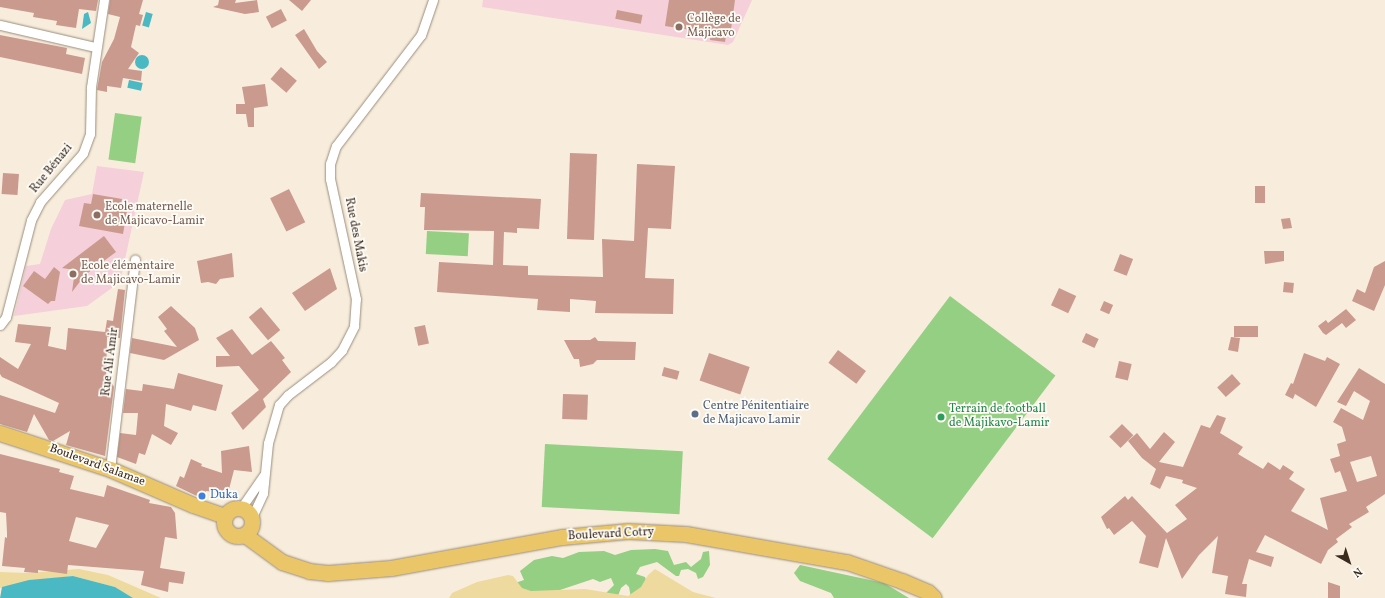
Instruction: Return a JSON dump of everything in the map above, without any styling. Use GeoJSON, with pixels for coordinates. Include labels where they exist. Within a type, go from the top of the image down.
{"type":"FeatureCollection","features":[{"type":"Feature","properties":{"kind":"main road","name":"Boulevard Salamae"},"geometry":{"type":"LineString","coordinates":[[0,433],[110,468],[193,505],[225,522],[233,536],[248,522]]}},
{"type":"Feature","properties":{"kind":"main road"},"geometry":{"type":"LineString","coordinates":[[225,522],[234,508],[248,522]]}},
{"type":"Feature","properties":{"kind":"main road","name":"Boulevard Cotry"},"geometry":{"type":"LineString","coordinates":[[248,522],[282,562],[309,571],[346,573],[411,565],[562,537],[628,532],[672,533],[847,562],[902,581],[928,592],[934,598]]}},
{"type":"Feature","properties":{"kind":"street","name":"Rue Bénazi"},"geometry":{"type":"LineString","coordinates":[[0,325],[6,317],[31,220],[40,202],[82,153],[90,134],[91,87],[104,0]]}},
{"type":"Feature","properties":{"kind":"street","name":"Rue des Makis"},"geometry":{"type":"LineString","coordinates":[[248,522],[263,493],[268,443],[279,405],[288,395],[331,362],[342,350],[354,326],[356,299],[330,179],[330,164],[336,146],[421,35],[433,0]]}},
{"type":"Feature","properties":{"kind":"street"},"geometry":{"type":"LineString","coordinates":[[0,26],[96,47]]}},
{"type":"Feature","properties":{"kind":"street","name":"Rue Ali Amir"},"geometry":{"type":"LineString","coordinates":[[110,468],[135,259]]}},
{"type":"Feature","properties":{"kind":"street","name":"Rue des Makis"},"geometry":{"type":"LineString","coordinates":[[248,522],[265,474]]}},
{"type":"Feature","properties":{"kind":"shaded area","name":"Collège de Majicavo"},"geometry":{"type":"Polygon","coordinates":[[[483,0],[752,0],[733,42],[728,45],[482,7],[483,0]]]}},
{"type":"Feature","properties":{"kind":"shaded area","name":"Ecole élémentaire de Majicavo-Lamir"},"geometry":{"type":"Polygon","coordinates":[[[97,166],[144,172],[120,282],[87,306],[14,316],[26,266],[40,264],[51,229],[65,200],[92,194],[97,166]]]}},
{"type":"Feature","properties":{"kind":"green space"},"geometry":{"type":"Polygon","coordinates":[[[115,113],[142,117],[135,163],[108,160],[115,113]]]}},
{"type":"Feature","properties":{"kind":"green space"},"geometry":{"type":"Polygon","coordinates":[[[427,231],[469,233],[468,256],[426,254],[427,231]]]}},
{"type":"Feature","properties":{"kind":"green space","name":"Terrain de football de Majikavo-Lamir"},"geometry":{"type":"Polygon","coordinates":[[[950,296],[1055,375],[933,538],[827,459],[950,296]]]}},
{"type":"Feature","properties":{"kind":"green space"},"geometry":{"type":"Polygon","coordinates":[[[545,444],[683,451],[680,514],[542,507],[545,444]]]}},
{"type":"Feature","properties":{"kind":"green space"},"geometry":{"type":"Polygon","coordinates":[[[655,549],[668,551],[674,565],[686,562],[691,567],[701,559],[703,552],[709,551],[710,565],[703,577],[698,579],[696,573],[688,569],[681,570],[679,576],[676,576],[657,562],[640,567],[636,574],[645,577],[652,598],[631,598],[629,587],[626,584],[621,588],[618,596],[613,597],[605,594],[614,585],[611,578],[600,582],[593,579],[548,594],[528,593],[515,583],[524,580],[520,571],[534,560],[552,556],[563,558],[579,552],[604,551],[615,555],[631,550],[655,549]]]}},
{"type":"Feature","properties":{"kind":"green space"},"geometry":{"type":"Polygon","coordinates":[[[800,565],[884,583],[909,598],[834,598],[831,593],[800,581],[794,573],[800,565]]]}},
{"type":"Feature","properties":{"kind":"sand"},"geometry":{"type":"Polygon","coordinates":[[[79,569],[108,575],[161,598],[133,598],[115,587],[73,576],[29,581],[0,588],[0,572],[28,573],[79,569]]]}},
{"type":"Feature","properties":{"kind":"sand"},"geometry":{"type":"Polygon","coordinates":[[[655,569],[693,592],[716,598],[449,598],[452,593],[477,582],[508,575],[513,576],[522,588],[531,591],[585,589],[628,596],[641,587],[648,575],[655,569]]]}},
{"type":"Feature","properties":{"kind":"water"},"geometry":{"type":"Polygon","coordinates":[[[88,12],[91,23],[82,29],[84,14],[88,12]]]}},
{"type":"Feature","properties":{"kind":"water"},"geometry":{"type":"Polygon","coordinates":[[[146,12],[153,14],[149,27],[142,25],[146,12]]]}},
{"type":"Feature","properties":{"kind":"water"},"geometry":{"type":"Polygon","coordinates":[[[142,55],[147,57],[149,62],[147,67],[142,69],[137,67],[135,62],[137,57],[142,55]]]}},
{"type":"Feature","properties":{"kind":"water"},"geometry":{"type":"Polygon","coordinates":[[[129,80],[143,83],[141,91],[127,88],[129,80]]]}},
{"type":"Feature","properties":{"kind":"water"},"geometry":{"type":"Polygon","coordinates":[[[73,576],[115,587],[133,598],[0,598],[2,587],[29,580],[73,576]]]}},
{"type":"Feature","properties":{"kind":"building"},"geometry":{"type":"Polygon","coordinates":[[[0,0],[98,0],[96,11],[79,9],[76,28],[56,25],[57,21],[33,17],[34,13],[0,7],[0,0]]]}},
{"type":"Feature","properties":{"kind":"building"},"geometry":{"type":"Polygon","coordinates":[[[110,0],[143,0],[139,14],[143,15],[140,26],[136,25],[131,47],[139,53],[128,69],[142,71],[141,81],[123,78],[121,88],[107,86],[107,92],[97,90],[102,62],[114,39],[120,17],[108,14],[110,0]]]}},
{"type":"Feature","properties":{"kind":"building"},"geometry":{"type":"Polygon","coordinates":[[[219,0],[236,0],[235,3],[257,0],[259,12],[245,14],[213,7],[218,5],[219,0]]]}},
{"type":"Feature","properties":{"kind":"building"},"geometry":{"type":"Polygon","coordinates":[[[289,0],[311,0],[302,11],[289,0]]]}},
{"type":"Feature","properties":{"kind":"building"},"geometry":{"type":"Polygon","coordinates":[[[669,0],[735,0],[730,37],[726,36],[725,42],[710,40],[711,33],[665,26],[669,0]]]}},
{"type":"Feature","properties":{"kind":"building"},"geometry":{"type":"Polygon","coordinates":[[[281,9],[287,21],[272,28],[266,17],[281,9]]]}},
{"type":"Feature","properties":{"kind":"building"},"geometry":{"type":"Polygon","coordinates":[[[617,10],[643,15],[641,24],[615,19],[617,10]]]}},
{"type":"Feature","properties":{"kind":"building"},"geometry":{"type":"Polygon","coordinates":[[[304,29],[317,51],[327,62],[319,69],[295,35],[304,29]]]}},
{"type":"Feature","properties":{"kind":"building"},"geometry":{"type":"Polygon","coordinates":[[[0,35],[67,48],[66,54],[85,58],[82,74],[0,57],[0,35]]]}},
{"type":"Feature","properties":{"kind":"building"},"geometry":{"type":"Polygon","coordinates":[[[281,67],[297,81],[286,93],[271,79],[281,67]]]}},
{"type":"Feature","properties":{"kind":"building"},"geometry":{"type":"Polygon","coordinates":[[[265,84],[268,106],[254,108],[254,127],[248,127],[246,114],[236,114],[236,104],[245,104],[242,87],[265,84]]]}},
{"type":"Feature","properties":{"kind":"building"},"geometry":{"type":"Polygon","coordinates":[[[570,153],[597,154],[594,240],[567,239],[570,153]]]}},
{"type":"Feature","properties":{"kind":"building"},"geometry":{"type":"Polygon","coordinates":[[[637,164],[675,166],[671,229],[648,228],[645,278],[674,279],[673,314],[595,313],[596,301],[570,299],[570,312],[537,310],[538,299],[437,292],[439,262],[493,265],[494,231],[424,230],[425,207],[420,207],[421,193],[541,199],[539,229],[517,228],[517,233],[504,232],[503,265],[528,266],[528,275],[603,277],[602,239],[634,241],[637,164]]]}},
{"type":"Feature","properties":{"kind":"building"},"geometry":{"type":"Polygon","coordinates":[[[3,173],[19,174],[17,195],[2,194],[3,173]]]}},
{"type":"Feature","properties":{"kind":"building"},"geometry":{"type":"Polygon","coordinates":[[[1255,186],[1265,186],[1265,203],[1255,203],[1255,186]]]}},
{"type":"Feature","properties":{"kind":"building"},"geometry":{"type":"Polygon","coordinates":[[[289,189],[305,222],[286,231],[270,198],[289,189]]]}},
{"type":"Feature","properties":{"kind":"building"},"geometry":{"type":"Polygon","coordinates":[[[93,194],[122,199],[120,210],[127,211],[123,234],[79,226],[84,203],[91,204],[93,194]]]}},
{"type":"Feature","properties":{"kind":"building"},"geometry":{"type":"Polygon","coordinates":[[[1290,218],[1292,228],[1283,229],[1281,219],[1290,218]]]}},
{"type":"Feature","properties":{"kind":"building"},"geometry":{"type":"Polygon","coordinates":[[[104,236],[116,252],[85,275],[72,292],[75,270],[62,268],[104,236]]]}},
{"type":"Feature","properties":{"kind":"building"},"geometry":{"type":"Polygon","coordinates":[[[1264,251],[1284,251],[1284,261],[1265,264],[1264,251]]]}},
{"type":"Feature","properties":{"kind":"building"},"geometry":{"type":"Polygon","coordinates":[[[232,253],[234,277],[220,279],[216,284],[208,282],[201,283],[197,261],[232,253]]]}},
{"type":"Feature","properties":{"kind":"building"},"geometry":{"type":"Polygon","coordinates":[[[1120,254],[1133,259],[1127,276],[1114,271],[1120,254]]]}},
{"type":"Feature","properties":{"kind":"building"},"geometry":{"type":"Polygon","coordinates":[[[1385,261],[1385,285],[1374,311],[1352,301],[1357,289],[1365,293],[1374,267],[1385,261]]]}},
{"type":"Feature","properties":{"kind":"building"},"geometry":{"type":"Polygon","coordinates":[[[54,267],[60,272],[55,301],[51,301],[48,304],[23,286],[34,271],[45,279],[54,267]]]}},
{"type":"Feature","properties":{"kind":"building"},"geometry":{"type":"Polygon","coordinates":[[[330,268],[337,289],[305,311],[292,293],[330,268]]]}},
{"type":"Feature","properties":{"kind":"building"},"geometry":{"type":"Polygon","coordinates":[[[1284,282],[1294,283],[1293,293],[1283,292],[1284,282]]]}},
{"type":"Feature","properties":{"kind":"building"},"geometry":{"type":"Polygon","coordinates":[[[1059,288],[1076,296],[1068,313],[1051,305],[1059,288]]]}},
{"type":"Feature","properties":{"kind":"building"},"geometry":{"type":"Polygon","coordinates":[[[118,289],[125,290],[120,338],[107,337],[106,383],[112,383],[114,387],[105,456],[66,445],[70,431],[53,441],[49,440],[34,414],[27,432],[0,424],[0,395],[55,413],[59,403],[2,377],[0,374],[0,357],[18,369],[31,344],[15,342],[18,324],[51,327],[48,346],[66,350],[68,328],[105,332],[107,320],[113,321],[118,289]]]}},
{"type":"Feature","properties":{"kind":"building"},"geometry":{"type":"Polygon","coordinates":[[[1104,301],[1113,305],[1109,314],[1100,310],[1104,301]]]}},
{"type":"Feature","properties":{"kind":"building"},"geometry":{"type":"Polygon","coordinates":[[[171,306],[195,328],[199,340],[164,360],[130,353],[132,338],[177,347],[164,331],[167,329],[158,317],[171,306]]]}},
{"type":"Feature","properties":{"kind":"building"},"geometry":{"type":"Polygon","coordinates":[[[261,307],[280,330],[268,340],[249,317],[261,307]]]}},
{"type":"Feature","properties":{"kind":"building"},"geometry":{"type":"Polygon","coordinates":[[[1346,309],[1356,320],[1346,328],[1342,323],[1326,335],[1323,333],[1318,326],[1326,320],[1328,323],[1346,309]]]}},
{"type":"Feature","properties":{"kind":"building"},"geometry":{"type":"Polygon","coordinates":[[[425,325],[429,344],[418,346],[414,327],[425,325]]]}},
{"type":"Feature","properties":{"kind":"building"},"geometry":{"type":"Polygon","coordinates":[[[1234,326],[1258,326],[1258,337],[1234,337],[1234,326]]]}},
{"type":"Feature","properties":{"kind":"building"},"geometry":{"type":"Polygon","coordinates":[[[232,329],[252,355],[271,341],[285,358],[282,360],[291,372],[263,399],[266,407],[243,430],[231,413],[259,390],[239,366],[216,367],[216,356],[230,356],[216,338],[232,329]]]}},
{"type":"Feature","properties":{"kind":"building"},"geometry":{"type":"Polygon","coordinates":[[[1086,333],[1099,339],[1094,348],[1082,342],[1086,333]]]}},
{"type":"Feature","properties":{"kind":"building"},"geometry":{"type":"Polygon","coordinates":[[[595,337],[598,341],[636,342],[635,360],[597,360],[593,364],[580,367],[579,359],[574,359],[564,340],[590,340],[595,337]]]}},
{"type":"Feature","properties":{"kind":"building"},"geometry":{"type":"Polygon","coordinates":[[[1231,337],[1240,338],[1238,352],[1228,350],[1231,337]]]}},
{"type":"Feature","properties":{"kind":"building"},"geometry":{"type":"Polygon","coordinates":[[[838,350],[866,371],[856,384],[828,363],[838,350]]]}},
{"type":"Feature","properties":{"kind":"building"},"geometry":{"type":"Polygon","coordinates":[[[709,353],[750,367],[740,394],[700,380],[709,353]]]}},
{"type":"Feature","properties":{"kind":"building"},"geometry":{"type":"Polygon","coordinates":[[[1304,353],[1325,361],[1327,357],[1340,364],[1316,407],[1295,394],[1293,399],[1285,395],[1291,383],[1293,384],[1304,353]]]}},
{"type":"Feature","properties":{"kind":"building"},"geometry":{"type":"Polygon","coordinates":[[[1119,361],[1132,364],[1128,380],[1115,378],[1119,361]]]}},
{"type":"Feature","properties":{"kind":"building"},"geometry":{"type":"Polygon","coordinates":[[[664,367],[679,371],[677,380],[662,376],[664,367]]]}},
{"type":"Feature","properties":{"kind":"building"},"geometry":{"type":"Polygon","coordinates":[[[1359,368],[1385,384],[1385,494],[1366,507],[1369,512],[1349,524],[1352,527],[1336,539],[1338,542],[1328,550],[1321,564],[1265,535],[1256,552],[1274,557],[1271,567],[1249,559],[1242,584],[1247,584],[1246,597],[1225,594],[1228,576],[1212,573],[1218,536],[1199,555],[1182,579],[1166,538],[1158,568],[1139,563],[1146,536],[1132,521],[1114,535],[1109,528],[1107,529],[1101,517],[1125,496],[1128,500],[1132,496],[1167,533],[1187,519],[1175,505],[1197,488],[1182,483],[1183,480],[1166,476],[1160,489],[1150,484],[1156,469],[1142,458],[1128,441],[1137,433],[1150,449],[1164,432],[1175,442],[1159,462],[1183,467],[1201,425],[1210,428],[1217,415],[1226,418],[1220,433],[1243,447],[1238,454],[1263,469],[1268,462],[1280,470],[1283,465],[1294,472],[1289,479],[1305,489],[1291,511],[1328,530],[1320,498],[1347,491],[1340,471],[1335,473],[1330,459],[1340,456],[1337,444],[1346,441],[1342,427],[1333,422],[1341,408],[1363,420],[1370,401],[1354,391],[1346,406],[1337,402],[1359,368]],[[1371,456],[1350,462],[1357,482],[1377,476],[1371,456]]]}},
{"type":"Feature","properties":{"kind":"building"},"geometry":{"type":"Polygon","coordinates":[[[178,373],[223,385],[216,411],[193,405],[191,411],[166,404],[164,426],[178,433],[171,445],[152,434],[145,455],[139,453],[136,464],[117,457],[120,433],[136,435],[138,413],[123,413],[126,389],[142,391],[143,384],[174,389],[178,373]]]}},
{"type":"Feature","properties":{"kind":"building"},"geometry":{"type":"Polygon","coordinates":[[[1232,374],[1241,384],[1226,397],[1217,387],[1232,374]]]}},
{"type":"Feature","properties":{"kind":"building"},"geometry":{"type":"Polygon","coordinates":[[[563,394],[588,395],[587,420],[562,419],[563,394]]]}},
{"type":"Feature","properties":{"kind":"building"},"geometry":{"type":"Polygon","coordinates":[[[1122,424],[1133,435],[1121,448],[1109,437],[1122,424]]]}},
{"type":"Feature","properties":{"kind":"building"},"geometry":{"type":"Polygon","coordinates":[[[249,446],[252,472],[234,470],[228,493],[206,491],[203,499],[176,486],[180,476],[184,478],[191,459],[202,464],[201,466],[222,473],[221,451],[249,446]]]}},
{"type":"Feature","properties":{"kind":"building"},"geometry":{"type":"Polygon","coordinates":[[[0,454],[60,469],[59,472],[74,476],[70,489],[104,497],[107,485],[150,500],[149,503],[171,507],[175,513],[177,539],[165,537],[160,568],[185,572],[183,584],[169,582],[168,592],[141,585],[144,571],[68,565],[67,574],[38,570],[38,573],[24,572],[25,568],[2,566],[5,537],[7,538],[7,533],[6,513],[0,512],[0,454]],[[76,517],[69,541],[96,548],[109,525],[76,517]]]}},
{"type":"Feature","properties":{"kind":"building"},"geometry":{"type":"Polygon","coordinates":[[[1328,582],[1340,586],[1340,598],[1328,598],[1328,582]]]}},
{"type":"Feature","properties":{"kind":"place","name":"Collège de Majicavo"},"geometry":{"type":"Point","coordinates":[679,27]}},
{"type":"Feature","properties":{"kind":"place","name":"Ecole maternelle de Majicavo-Lamir"},"geometry":{"type":"Point","coordinates":[97,215]}},
{"type":"Feature","properties":{"kind":"place","name":"Ecole élémentaire de Majicavo-Lamir"},"geometry":{"type":"Point","coordinates":[73,274]}},
{"type":"Feature","properties":{"kind":"place","name":"Centre Pénitentiaire de Majicavo Lamir"},"geometry":{"type":"Point","coordinates":[695,414]}},
{"type":"Feature","properties":{"kind":"place","name":"Terrain de football de Majikavo-Lamir"},"geometry":{"type":"Point","coordinates":[941,417]}},
{"type":"Feature","properties":{"kind":"place","name":"Duka"},"geometry":{"type":"Point","coordinates":[202,496]}}]}
